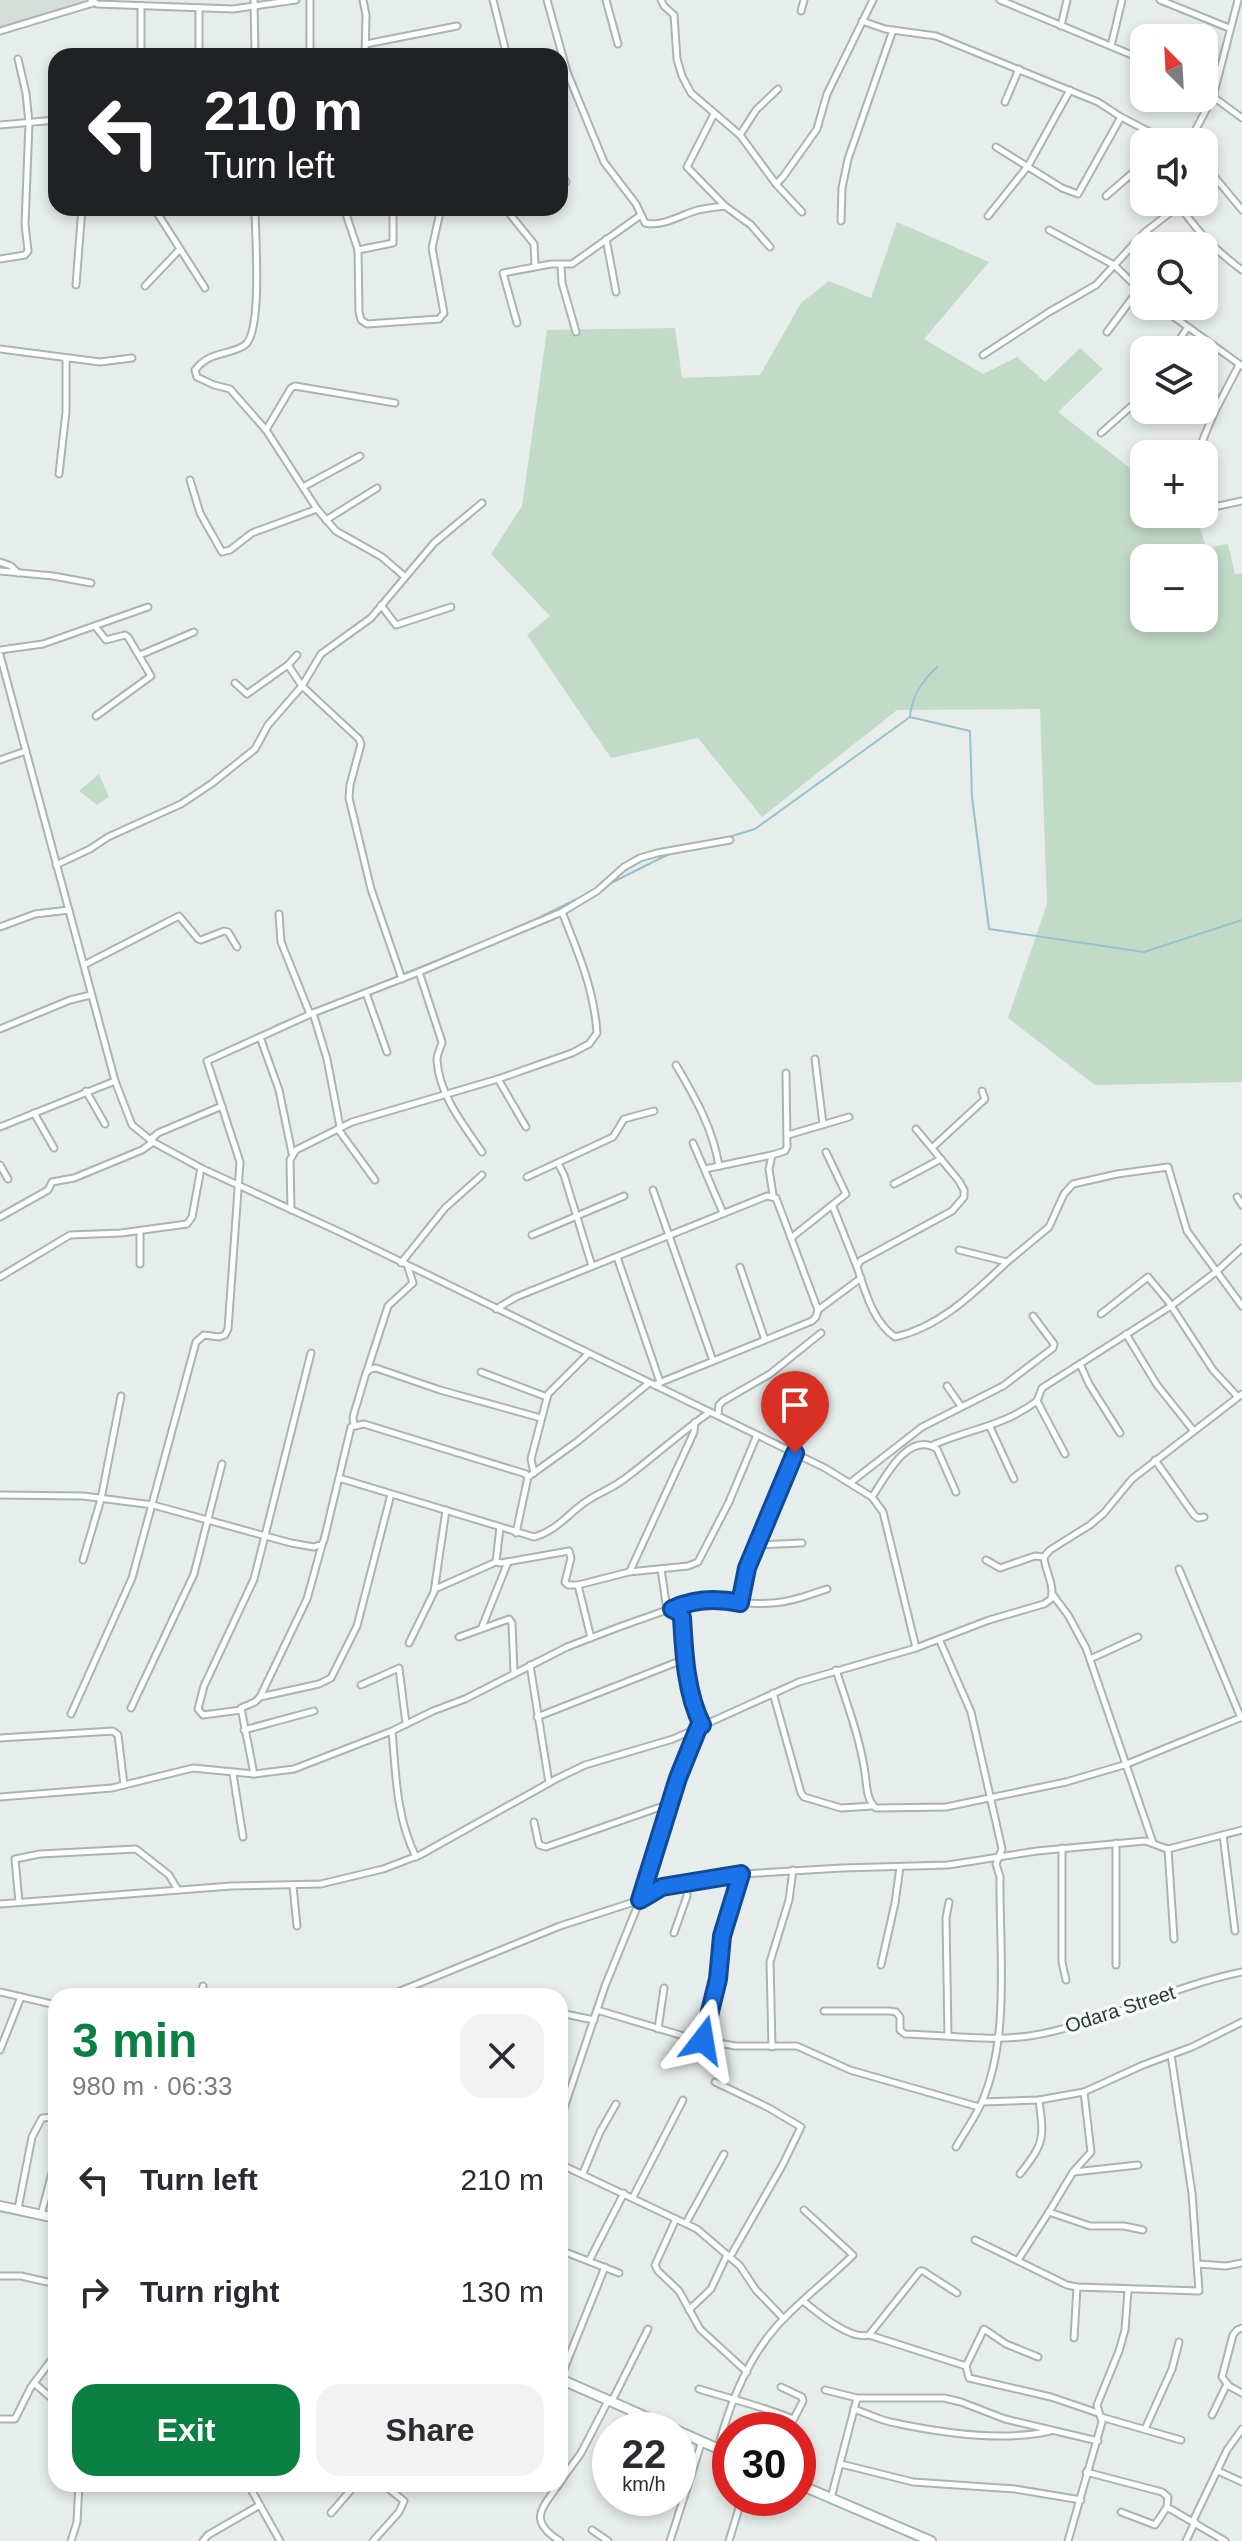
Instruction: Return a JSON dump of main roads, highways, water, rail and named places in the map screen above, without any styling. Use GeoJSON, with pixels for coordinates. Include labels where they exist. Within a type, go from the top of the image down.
{"type":"FeatureCollection","features":[{"type":"Feature","properties":{"kind":"waterway"},"geometry":{"type":"LineString","coordinates":[[910,717],[919,690],[937,667]]}},
{"type":"Feature","properties":{"kind":"waterway"},"geometry":{"type":"LineString","coordinates":[[722,839],[755,829],[910,717],[970,731],[972,797],[989,929],[1144,952],[1242,920]]}},
{"type":"Feature","properties":{"kind":"waterway"},"geometry":{"type":"LineString","coordinates":[[607,885],[681,851]]}},
{"type":"Feature","properties":{"kind":"waterway"},"geometry":{"type":"LineString","coordinates":[[524,925],[583,896]]}},
{"type":"Feature","properties":{"kind":"waterway"},"geometry":{"type":"LineString","coordinates":[[324,1006],[493,938]]}},
{"type":"Feature","properties":{"kind":"waterway"},"geometry":{"type":"LineString","coordinates":[[275,1026],[307,1013]]}}]}
